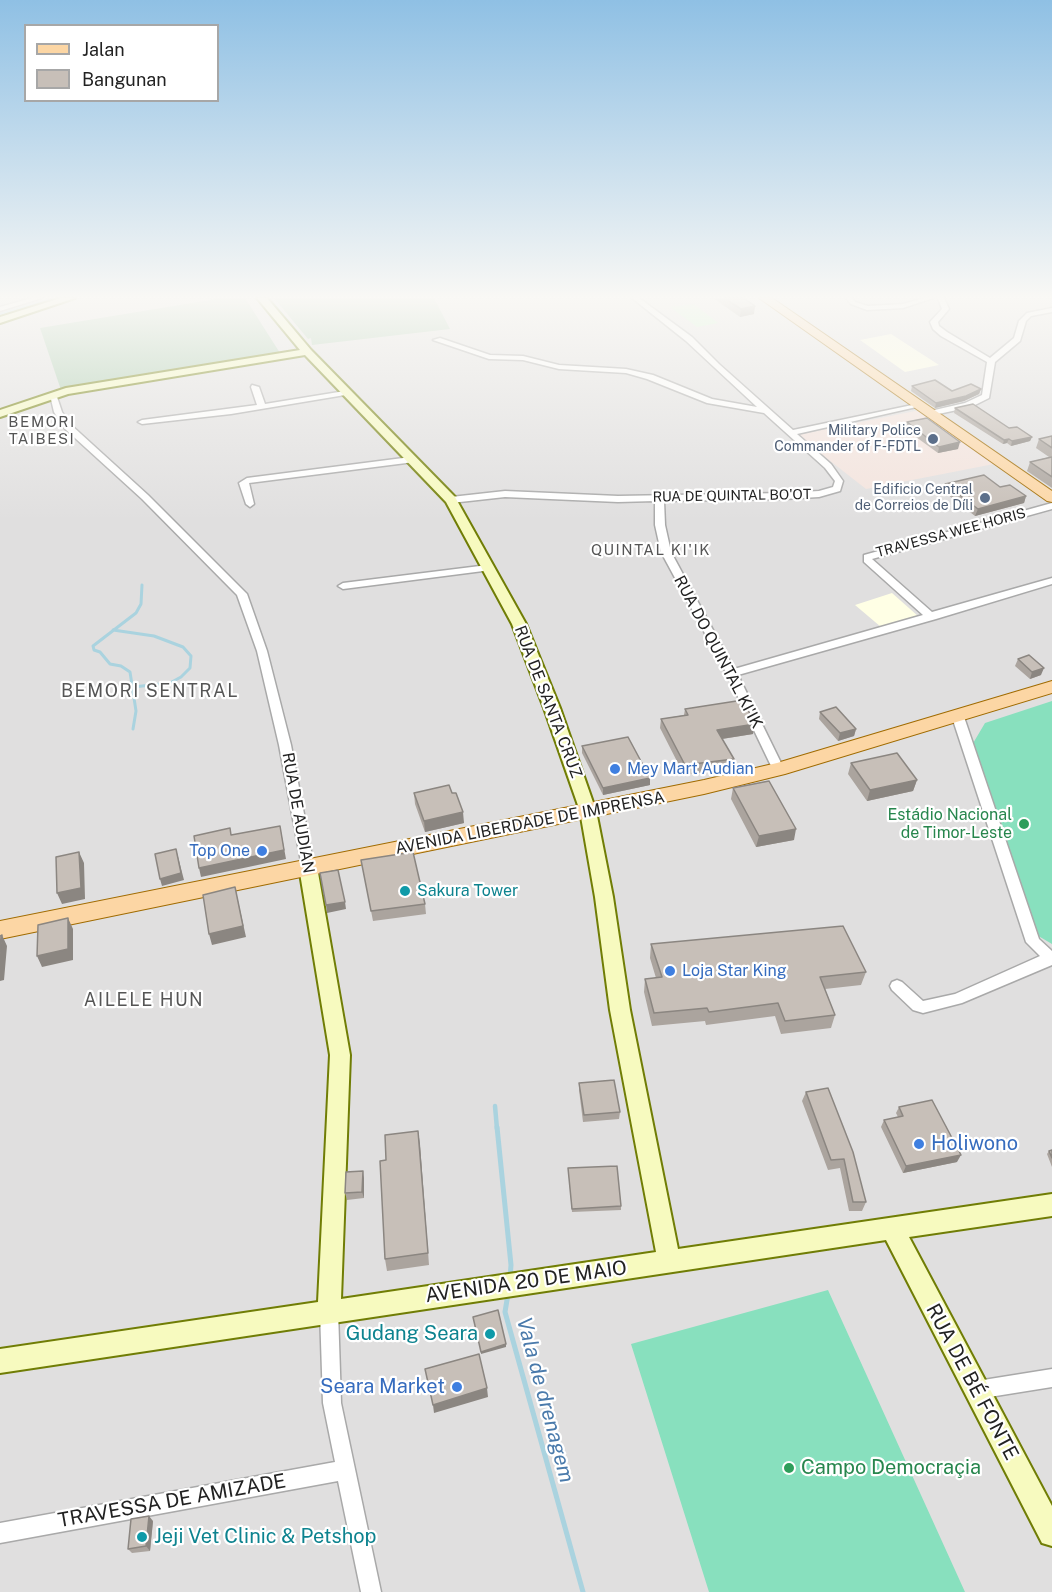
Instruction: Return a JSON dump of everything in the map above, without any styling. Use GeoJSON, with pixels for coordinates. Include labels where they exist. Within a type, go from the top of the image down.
{"type":"FeatureCollection","features":[{"type":"Feature","properties":{"kind":"main road"},"geometry":{"type":"LineString","coordinates":[[871,372],[1052,498]]}},
{"type":"Feature","properties":{"kind":"main road","name":"AVENIDA LIBERDADE DE IMPRENSA"},"geometry":{"type":"LineString","coordinates":[[0,930],[588,811],[777,769],[958,717],[1052,687]]}},
{"type":"Feature","properties":{"kind":"street"},"geometry":{"type":"LineString","coordinates":[[0,414],[66,392],[174,372]]}},
{"type":"Feature","properties":{"kind":"street","name":"RUA DE SANTA CRUZ"},"geometry":{"type":"LineString","coordinates":[[326,372],[411,460],[455,499],[488,568],[519,624],[552,708],[588,811],[604,897],[620,1010],[669,1261]]}},
{"type":"Feature","properties":{"kind":"street"},"geometry":{"type":"LineString","coordinates":[[627,372],[650,377],[710,401],[766,411]]}},
{"type":"Feature","properties":{"kind":"street","name":"RUA DE QUINTAL BO'OT"},"geometry":{"type":"LineString","coordinates":[[455,499],[505,494],[659,498],[819,494],[837,489],[839,481],[836,475],[725,372]]}},
{"type":"Feature","properties":{"kind":"street"},"geometry":{"type":"LineString","coordinates":[[929,414],[968,405],[986,396],[989,372]]}},
{"type":"Feature","properties":{"kind":"street"},"geometry":{"type":"LineString","coordinates":[[255,387],[262,407]]}},
{"type":"Feature","properties":{"kind":"street"},"geometry":{"type":"LineString","coordinates":[[142,422],[262,407],[345,393]]}},
{"type":"Feature","properties":{"kind":"street","name":"RUA DE AUDIAN"},"geometry":{"type":"LineString","coordinates":[[53,397],[58,412],[67,426],[145,497],[242,594],[262,651],[285,745],[340,1055],[329,1311]]}},
{"type":"Feature","properties":{"kind":"street"},"geometry":{"type":"LineString","coordinates":[[791,433],[917,405]]}},
{"type":"Feature","properties":{"kind":"street"},"geometry":{"type":"LineString","coordinates":[[250,504],[243,483],[247,481],[411,460]]}},
{"type":"Feature","properties":{"kind":"street","name":"RUA DO QUINTAL KI'IK"},"geometry":{"type":"LineString","coordinates":[[659,498],[660,525],[666,552],[731,673],[777,769]]}},
{"type":"Feature","properties":{"kind":"street","name":"TRAVESSA WEE HORIS"},"geometry":{"type":"LineString","coordinates":[[932,617],[867,560],[867,557],[1052,506]]}},
{"type":"Feature","properties":{"kind":"street"},"geometry":{"type":"LineString","coordinates":[[343,586],[488,568]]}},
{"type":"Feature","properties":{"kind":"street"},"geometry":{"type":"LineString","coordinates":[[731,673],[1052,581]]}},
{"type":"Feature","properties":{"kind":"street"},"geometry":{"type":"LineString","coordinates":[[897,986],[918,1006],[923,1007],[957,999],[1051,959],[1033,942],[958,717]]}},
{"type":"Feature","properties":{"kind":"street","name":"AVENIDA 20 DE MAIO"},"geometry":{"type":"LineString","coordinates":[[0,1361],[1052,1205]]}},
{"type":"Feature","properties":{"kind":"street","name":"RUA DE BÉ FONTE"},"geometry":{"type":"LineString","coordinates":[[892,1230],[1052,1533]]}},
{"type":"Feature","properties":{"kind":"street"},"geometry":{"type":"LineString","coordinates":[[329,1311],[332,1403],[371,1592]]}},
{"type":"Feature","properties":{"kind":"street"},"geometry":{"type":"LineString","coordinates":[[977,1390],[1052,1377]]}},
{"type":"Feature","properties":{"kind":"street","name":"TRAVESSA DE AMIZADE"},"geometry":{"type":"LineString","coordinates":[[0,1533],[344,1470]]}},
{"type":"Feature","properties":{"kind":"shaded area"},"geometry":{"type":"Polygon","coordinates":[[[0,372],[1052,372],[1052,1592],[0,1592],[0,372]]]}},
{"type":"Feature","properties":{"kind":"shaded area"},"geometry":{"type":"Polygon","coordinates":[[[55,372],[166,372],[61,390],[55,372]]]}},
{"type":"Feature","properties":{"kind":"shaded area"},"geometry":{"type":"Polygon","coordinates":[[[920,410],[994,464],[866,489],[797,435],[920,410]]]}},
{"type":"Feature","properties":{"kind":"shaded area"},"geometry":{"type":"Polygon","coordinates":[[[892,593],[918,616],[881,627],[855,605],[892,593]]]}},
{"type":"Feature","properties":{"kind":"green space","name":"Estádio Nacional de Timor-Leste"},"geometry":{"type":"Polygon","coordinates":[[[1052,701],[1052,944],[1035,934],[972,745],[985,723],[1052,701]]]}},
{"type":"Feature","properties":{"kind":"green space","name":"Campo Democraçia"},"geometry":{"type":"Polygon","coordinates":[[[828,1290],[965,1592],[709,1592],[631,1344],[828,1290]]]}},
{"type":"Feature","properties":{"kind":"building"},"geometry":{"type":"Polygon","coordinates":[[[935,380],[952,391],[971,384],[981,389],[966,396],[936,403],[912,386],[935,380]]]}},
{"type":"Feature","properties":{"kind":"building"},"geometry":{"type":"Polygon","coordinates":[[[973,404],[1009,428],[1017,427],[1032,437],[1012,441],[1004,440],[955,408],[973,404]]]}},
{"type":"Feature","properties":{"kind":"building"},"geometry":{"type":"Polygon","coordinates":[[[927,418],[960,442],[939,447],[907,422],[927,418]]]}},
{"type":"Feature","properties":{"kind":"building"},"geometry":{"type":"Polygon","coordinates":[[[1052,436],[1052,448],[1039,439],[1052,436]]]}},
{"type":"Feature","properties":{"kind":"building"},"geometry":{"type":"Polygon","coordinates":[[[1052,457],[1052,477],[1030,462],[1052,457]]]}},
{"type":"Feature","properties":{"kind":"building","name":"Edificio Central de Correios de Díli"},"geometry":{"type":"Polygon","coordinates":[[[984,475],[1000,487],[1010,485],[1026,496],[978,509],[945,484],[984,475]]]}},
{"type":"Feature","properties":{"kind":"building"},"geometry":{"type":"Polygon","coordinates":[[[1029,655],[1044,668],[1032,672],[1018,659],[1029,655]]]}},
{"type":"Feature","properties":{"kind":"building"},"geometry":{"type":"Polygon","coordinates":[[[743,700],[755,724],[717,730],[734,759],[685,765],[661,719],[688,715],[685,709],[743,700]]]}},
{"type":"Feature","properties":{"kind":"building"},"geometry":{"type":"Polygon","coordinates":[[[836,707],[856,729],[840,733],[820,712],[836,707]]]}},
{"type":"Feature","properties":{"kind":"building","name":"Mey Mart Audian"},"geometry":{"type":"Polygon","coordinates":[[[628,737],[650,778],[603,788],[582,746],[628,737]]]}},
{"type":"Feature","properties":{"kind":"building"},"geometry":{"type":"Polygon","coordinates":[[[897,753],[917,780],[870,790],[851,763],[897,753]]]}},
{"type":"Feature","properties":{"kind":"building"},"geometry":{"type":"Polygon","coordinates":[[[769,781],[796,829],[759,836],[733,788],[769,781]]]}},
{"type":"Feature","properties":{"kind":"building"},"geometry":{"type":"Polygon","coordinates":[[[449,785],[452,793],[456,793],[463,812],[424,821],[414,793],[449,785]]]}},
{"type":"Feature","properties":{"kind":"building"},"geometry":{"type":"Polygon","coordinates":[[[280,826],[284,850],[199,868],[194,836],[230,828],[231,835],[280,826]]]}},
{"type":"Feature","properties":{"kind":"building"},"geometry":{"type":"Polygon","coordinates":[[[176,849],[181,873],[160,879],[155,854],[176,849]]]}},
{"type":"Feature","properties":{"kind":"building"},"geometry":{"type":"Polygon","coordinates":[[[79,852],[81,888],[57,893],[56,857],[79,852]]]}},
{"type":"Feature","properties":{"kind":"building"},"geometry":{"type":"Polygon","coordinates":[[[413,852],[425,904],[371,911],[361,860],[413,852]]]}},
{"type":"Feature","properties":{"kind":"building"},"geometry":{"type":"Polygon","coordinates":[[[338,870],[345,902],[326,905],[320,873],[338,870]]]}},
{"type":"Feature","properties":{"kind":"building"},"geometry":{"type":"Polygon","coordinates":[[[235,887],[243,926],[209,934],[203,895],[235,887]]]}},
{"type":"Feature","properties":{"kind":"building"},"geometry":{"type":"Polygon","coordinates":[[[68,918],[68,949],[37,956],[38,925],[68,918]]]}},
{"type":"Feature","properties":{"kind":"building"},"geometry":{"type":"Polygon","coordinates":[[[843,926],[866,972],[820,977],[835,1015],[785,1021],[778,1003],[709,1012],[707,1008],[654,1013],[645,979],[662,977],[651,944],[843,926]]]}},
{"type":"Feature","properties":{"kind":"building"},"geometry":{"type":"Polygon","coordinates":[[[614,1080],[620,1112],[584,1115],[579,1083],[614,1080]]]}},
{"type":"Feature","properties":{"kind":"building"},"geometry":{"type":"Polygon","coordinates":[[[828,1088],[853,1152],[866,1202],[853,1202],[844,1159],[831,1160],[806,1092],[828,1088]]]}},
{"type":"Feature","properties":{"kind":"building","name":"Holiwono"},"geometry":{"type":"Polygon","coordinates":[[[932,1100],[961,1155],[906,1166],[884,1120],[903,1116],[899,1107],[932,1100]]]}},
{"type":"Feature","properties":{"kind":"building"},"geometry":{"type":"Polygon","coordinates":[[[418,1131],[428,1253],[385,1259],[380,1161],[386,1160],[385,1135],[418,1131]]]}},
{"type":"Feature","properties":{"kind":"building"},"geometry":{"type":"Polygon","coordinates":[[[617,1166],[621,1206],[572,1209],[568,1168],[617,1166]]]}},
{"type":"Feature","properties":{"kind":"building"},"geometry":{"type":"Polygon","coordinates":[[[363,1171],[362,1192],[345,1193],[346,1172],[363,1171]]]}},
{"type":"Feature","properties":{"kind":"building","name":"Gudang Seara"},"geometry":{"type":"Polygon","coordinates":[[[498,1310],[506,1344],[481,1352],[473,1317],[498,1310]]]}},
{"type":"Feature","properties":{"kind":"building","name":"Seara Market"},"geometry":{"type":"Polygon","coordinates":[[[479,1354],[487,1388],[433,1405],[425,1369],[479,1354]]]}},
{"type":"Feature","properties":{"kind":"building","name":"Jeji Vet Clinic & Petshop"},"geometry":{"type":"Polygon","coordinates":[[[149,1516],[146,1546],[128,1549],[131,1519],[149,1516]]]}},
{"type":"Feature","properties":{"kind":"waterway","name":"Vala de drenagem"},"geometry":{"type":"LineString","coordinates":[[472,529],[517,609]]}},
{"type":"Feature","properties":{"kind":"waterway"},"geometry":{"type":"LineString","coordinates":[[114,630],[136,613],[141,604],[142,585]]}},
{"type":"Feature","properties":{"kind":"waterway"},"geometry":{"type":"LineString","coordinates":[[114,630],[154,636],[183,647],[191,656],[190,668],[170,683],[133,687]]}},
{"type":"Feature","properties":{"kind":"waterway"},"geometry":{"type":"LineString","coordinates":[[114,630],[93,646],[94,650],[100,652],[110,664],[121,666],[130,672],[136,711],[133,729]]}},
{"type":"Feature","properties":{"kind":"waterway","name":"Vala de drenagem"},"geometry":{"type":"LineString","coordinates":[[495,1106],[497,1129]]}},
{"type":"Feature","properties":{"kind":"waterway","name":"Vala de drenagem"},"geometry":{"type":"LineString","coordinates":[[497,1127],[511,1265],[510,1278]]}},
{"type":"Feature","properties":{"kind":"waterway","name":"Vala de drenagem"},"geometry":{"type":"LineString","coordinates":[[508,1294],[505,1312],[583,1592]]}},
{"type":"Feature","properties":{"kind":"place","name":"Military Police Commander of F-FDTL"},"geometry":{"type":"Point","coordinates":[933,439]}},
{"type":"Feature","properties":{"kind":"place","name":"Edificio Central de Correios de Díli"},"geometry":{"type":"Point","coordinates":[985,498]}},
{"type":"Feature","properties":{"kind":"place","name":"Mey Mart Audian"},"geometry":{"type":"Point","coordinates":[615,769]}},
{"type":"Feature","properties":{"kind":"place","name":"Estádio Nacional de Timor-Leste"},"geometry":{"type":"Point","coordinates":[1024,824]}},
{"type":"Feature","properties":{"kind":"place","name":"Top One"},"geometry":{"type":"Point","coordinates":[262,851]}},
{"type":"Feature","properties":{"kind":"place","name":"Sakura Tower"},"geometry":{"type":"Point","coordinates":[405,891]}},
{"type":"Feature","properties":{"kind":"place","name":"Loja Star King"},"geometry":{"type":"Point","coordinates":[670,971]}},
{"type":"Feature","properties":{"kind":"place","name":"Holiwono"},"geometry":{"type":"Point","coordinates":[919,1144]}},
{"type":"Feature","properties":{"kind":"place","name":"Gudang Seara"},"geometry":{"type":"Point","coordinates":[490,1334]}},
{"type":"Feature","properties":{"kind":"place","name":"Seara Market"},"geometry":{"type":"Point","coordinates":[457,1387]}},
{"type":"Feature","properties":{"kind":"place","name":"Campo Democraçia"},"geometry":{"type":"Point","coordinates":[789,1468]}},
{"type":"Feature","properties":{"kind":"place","name":"Jeji Vet Clinic & Petshop"},"geometry":{"type":"Point","coordinates":[142,1537]}},
{"type":"Feature","properties":{"kind":"district","name":"BEMORI TAIBESI"},"geometry":{"type":"Point","coordinates":[42,430]}},
{"type":"Feature","properties":{"kind":"district","name":"QUINTAL KI'IK"},"geometry":{"type":"Point","coordinates":[651,550]}},
{"type":"Feature","properties":{"kind":"district","name":"BEMORI SENTRAL"},"geometry":{"type":"Point","coordinates":[150,691]}},
{"type":"Feature","properties":{"kind":"district","name":"AILELE HUN"},"geometry":{"type":"Point","coordinates":[144,1000]}}]}
